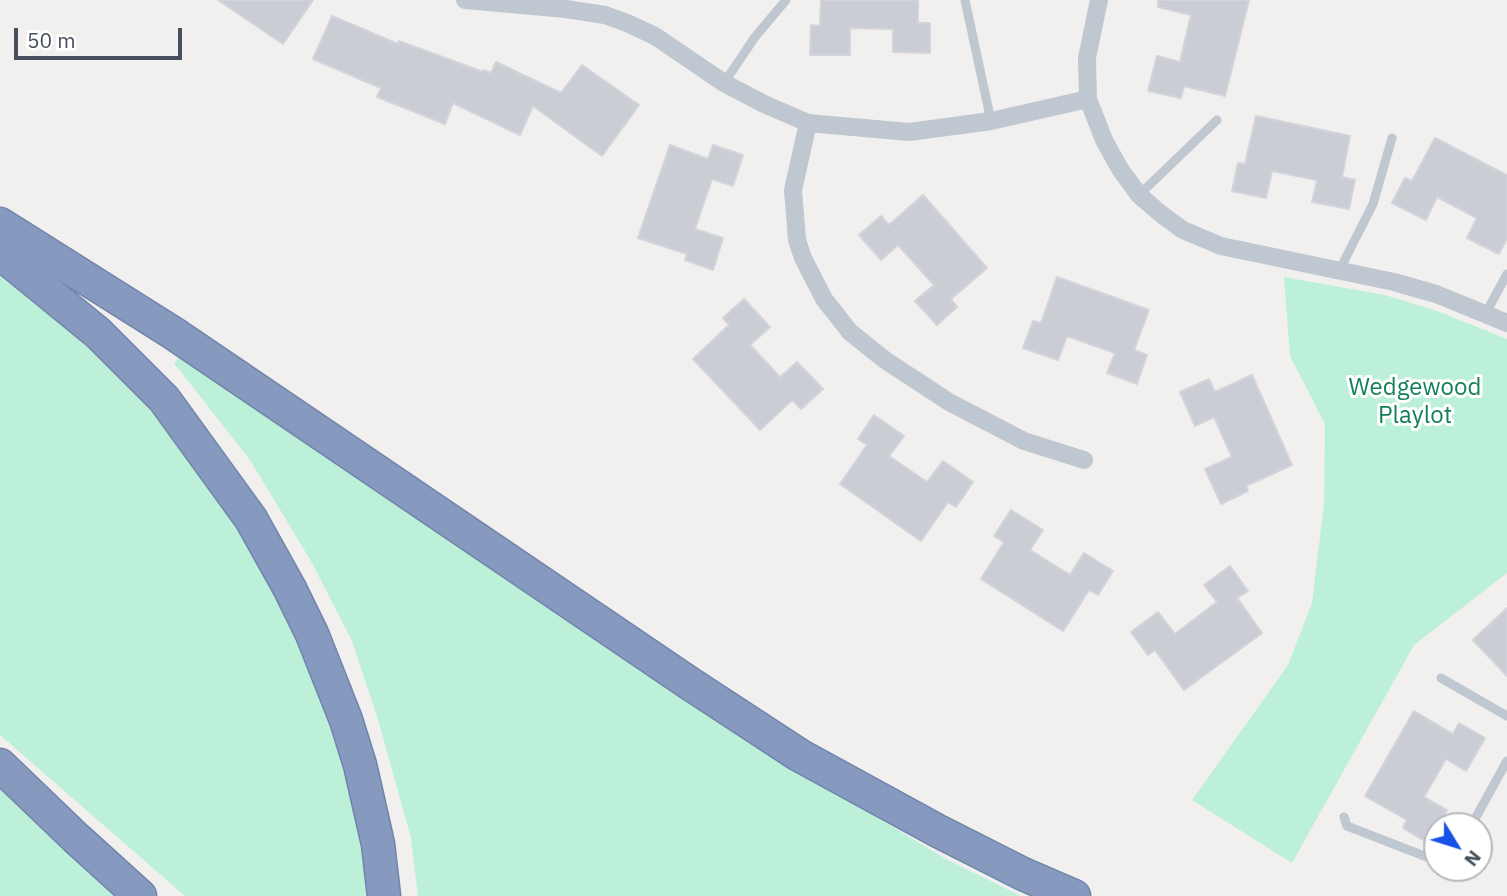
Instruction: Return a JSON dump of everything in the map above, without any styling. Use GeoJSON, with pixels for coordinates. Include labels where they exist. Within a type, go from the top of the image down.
{"type":"FeatureCollection","features":[{"type":"Feature","properties":{"kind":"highway"},"geometry":{"type":"LineString","coordinates":[[0,224],[173,333],[799,755],[938,831],[1023,874],[1074,896]]}},
{"type":"Feature","properties":{"kind":"highway"},"geometry":{"type":"LineString","coordinates":[[0,253],[98,333],[164,399],[251,519],[306,623],[346,720],[378,844],[384,896]]}},
{"type":"Feature","properties":{"kind":"highway"},"geometry":{"type":"LineString","coordinates":[[0,765],[140,896]]}},
{"type":"Feature","properties":{"kind":"street"},"geometry":{"type":"LineString","coordinates":[[465,0],[531,3],[605,15],[655,36],[724,83],[764,104],[808,122],[909,132],[991,121],[1088,99]]}},
{"type":"Feature","properties":{"kind":"street"},"geometry":{"type":"LineString","coordinates":[[1099,0],[1087,58],[1088,99],[1119,169],[1139,195],[1183,230],[1220,246],[1340,269],[1436,294],[1507,323]]}},
{"type":"Feature","properties":{"kind":"street"},"geometry":{"type":"LineString","coordinates":[[808,122],[793,190],[797,240],[824,299],[849,332],[885,360],[949,402],[1024,441],[1084,460]]}},
{"type":"Feature","properties":{"kind":"lane"},"geometry":{"type":"LineString","coordinates":[[724,83],[755,37],[786,0]]}},
{"type":"Feature","properties":{"kind":"lane"},"geometry":{"type":"LineString","coordinates":[[965,0],[991,121]]}},
{"type":"Feature","properties":{"kind":"lane"},"geometry":{"type":"LineString","coordinates":[[1139,195],[1217,120]]}},
{"type":"Feature","properties":{"kind":"lane"},"geometry":{"type":"LineString","coordinates":[[1340,269],[1373,204],[1392,138]]}},
{"type":"Feature","properties":{"kind":"lane"},"geometry":{"type":"LineString","coordinates":[[1486,313],[1507,274]]}},
{"type":"Feature","properties":{"kind":"lane"},"geometry":{"type":"LineString","coordinates":[[1441,678],[1507,716]]}},
{"type":"Feature","properties":{"kind":"lane"},"geometry":{"type":"LineString","coordinates":[[1479,812],[1507,761]]}},
{"type":"Feature","properties":{"kind":"lane"},"geometry":{"type":"LineString","coordinates":[[1344,817],[1347,826],[1423,856]]}},
{"type":"Feature","properties":{"kind":"green space"},"geometry":{"type":"Polygon","coordinates":[[[0,268],[106,356],[184,446],[252,541],[314,672],[365,844],[371,896],[185,896],[0,735],[0,268]]]}},
{"type":"Feature","properties":{"kind":"green space","name":"Wedgewood Playlot"},"geometry":{"type":"Polygon","coordinates":[[[1284,277],[1385,295],[1437,311],[1507,339],[1507,573],[1414,645],[1292,863],[1192,800],[1288,665],[1312,603],[1324,504],[1325,424],[1290,356],[1284,277]]]}},
{"type":"Feature","properties":{"kind":"green space"},"geometry":{"type":"Polygon","coordinates":[[[181,355],[810,777],[946,859],[1021,896],[418,896],[411,838],[379,723],[352,641],[311,561],[250,460],[174,363],[181,355]]]}},
{"type":"Feature","properties":{"kind":"green space"},"geometry":{"type":"Polygon","coordinates":[[[0,788],[37,824],[120,896],[0,896],[0,788]]]}},
{"type":"Feature","properties":{"kind":"building"},"geometry":{"type":"Polygon","coordinates":[[[218,0],[313,0],[283,44],[218,0]]]}},
{"type":"Feature","properties":{"kind":"building"},"geometry":{"type":"Polygon","coordinates":[[[821,0],[918,0],[918,23],[930,23],[930,53],[893,52],[893,29],[850,28],[850,55],[810,55],[811,25],[820,26],[821,0]]]}},
{"type":"Feature","properties":{"kind":"building"},"geometry":{"type":"Polygon","coordinates":[[[1158,0],[1249,0],[1225,96],[1184,86],[1181,98],[1148,91],[1157,56],[1180,62],[1191,15],[1158,7],[1158,0]]]}},
{"type":"Feature","properties":{"kind":"building"},"geometry":{"type":"Polygon","coordinates":[[[332,16],[398,44],[399,41],[483,72],[484,70],[491,73],[496,62],[561,93],[582,65],[639,105],[602,156],[533,106],[520,135],[453,103],[445,124],[377,97],[381,88],[313,59],[332,16]]]}},
{"type":"Feature","properties":{"kind":"building"},"geometry":{"type":"Polygon","coordinates":[[[1256,116],[1350,136],[1342,177],[1355,180],[1349,209],[1312,202],[1317,180],[1272,171],[1266,198],[1232,191],[1238,163],[1245,164],[1256,116]]]}},
{"type":"Feature","properties":{"kind":"building"},"geometry":{"type":"Polygon","coordinates":[[[1435,138],[1507,175],[1507,238],[1499,254],[1467,238],[1477,218],[1437,197],[1426,220],[1392,203],[1405,178],[1412,181],[1435,138]]]}},
{"type":"Feature","properties":{"kind":"building"},"geometry":{"type":"Polygon","coordinates":[[[670,145],[708,159],[713,145],[743,155],[733,186],[712,179],[695,229],[723,238],[713,270],[685,260],[687,254],[638,238],[670,145]]]}},
{"type":"Feature","properties":{"kind":"building"},"geometry":{"type":"Polygon","coordinates":[[[923,195],[987,268],[951,299],[957,307],[937,325],[915,301],[934,285],[898,245],[881,260],[859,235],[881,216],[889,225],[923,195]]]}},
{"type":"Feature","properties":{"kind":"building"},"geometry":{"type":"Polygon","coordinates":[[[1057,277],[1149,310],[1134,350],[1147,355],[1137,384],[1107,373],[1115,353],[1067,336],[1058,360],[1023,348],[1033,321],[1041,323],[1057,277]]]}},
{"type":"Feature","properties":{"kind":"building"},"geometry":{"type":"Polygon","coordinates":[[[744,299],[770,327],[750,345],[780,377],[797,362],[823,389],[801,409],[792,400],[760,430],[693,359],[729,325],[723,318],[744,299]]]}},
{"type":"Feature","properties":{"kind":"building"},"geometry":{"type":"Polygon","coordinates":[[[1252,375],[1292,465],[1246,486],[1248,491],[1221,504],[1205,469],[1232,457],[1214,417],[1195,426],[1180,392],[1209,379],[1215,392],[1252,375]]]}},
{"type":"Feature","properties":{"kind":"building"},"geometry":{"type":"Polygon","coordinates":[[[874,415],[904,436],[889,456],[927,482],[943,461],[973,482],[956,507],[948,502],[921,541],[840,484],[867,445],[858,439],[874,415]]]}},
{"type":"Feature","properties":{"kind":"building"},"geometry":{"type":"Polygon","coordinates":[[[1011,510],[1043,530],[1030,550],[1070,575],[1084,553],[1113,571],[1098,595],[1089,590],[1063,631],[981,579],[1004,542],[994,536],[1011,510]]]}},
{"type":"Feature","properties":{"kind":"building"},"geometry":{"type":"Polygon","coordinates":[[[1230,566],[1248,591],[1237,598],[1262,633],[1184,690],[1155,650],[1148,655],[1131,632],[1158,612],[1175,634],[1217,602],[1204,585],[1230,566]]]}},
{"type":"Feature","properties":{"kind":"building"},"geometry":{"type":"Polygon","coordinates":[[[1507,608],[1507,676],[1473,640],[1507,608]]]}},
{"type":"Feature","properties":{"kind":"building"},"geometry":{"type":"Polygon","coordinates":[[[1414,711],[1453,734],[1459,723],[1485,738],[1466,771],[1446,759],[1424,797],[1447,810],[1423,812],[1423,840],[1403,828],[1407,820],[1365,796],[1414,711]]]}}]}
